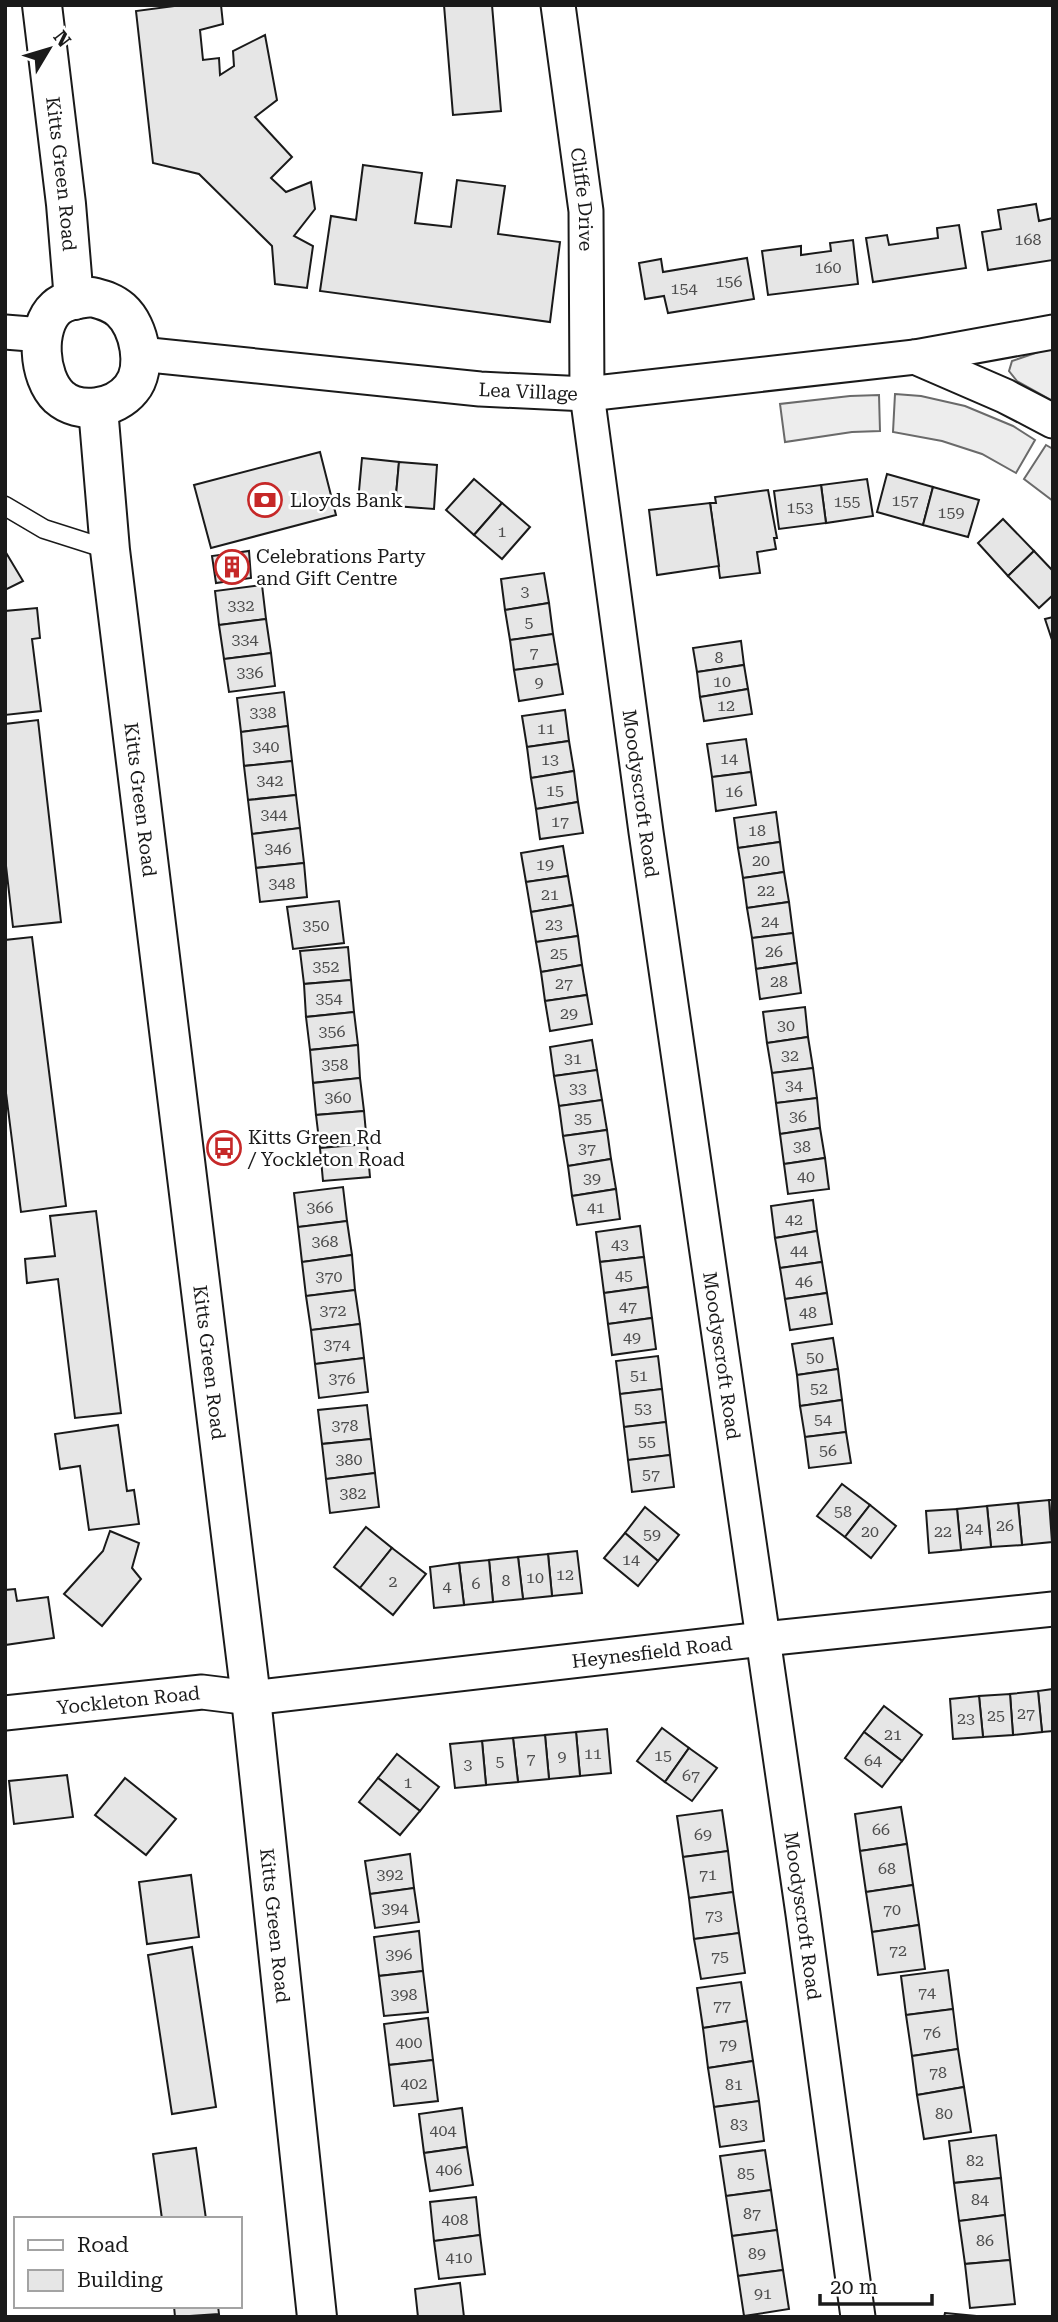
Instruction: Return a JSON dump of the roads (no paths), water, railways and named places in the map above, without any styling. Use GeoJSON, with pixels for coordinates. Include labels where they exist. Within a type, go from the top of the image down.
{"type":"FeatureCollection","features":[{"type":"Feature","properties":{"kind":"street","name":"Kitts Green Road"},"geometry":{"type":"LineString","coordinates":[[41,5],[75,300]]}},
{"type":"Feature","properties":{"kind":"street","name":"Cliffe Drive"},"geometry":{"type":"LineString","coordinates":[[558,5],[586,211],[587,394]]}},
{"type":"Feature","properties":{"kind":"street"},"geometry":{"type":"LineString","coordinates":[[92,298],[107,301],[122,311],[135,330],[140,354],[138,375],[131,389],[99,408],[80,407],[60,398],[50,385],[45,369],[43,335],[55,309],[64,303],[92,298]]}},
{"type":"Feature","properties":{"kind":"street"},"geometry":{"type":"LineString","coordinates":[[5,332],[43,335]]}},
{"type":"Feature","properties":{"kind":"street","name":"Lea Village"},"geometry":{"type":"LineString","coordinates":[[140,354],[480,389],[587,394],[915,357],[1053,332]]}},
{"type":"Feature","properties":{"kind":"street","name":"Lea Village"},"geometry":{"type":"LineString","coordinates":[[915,357],[1005,396],[1053,421]]}},
{"type":"Feature","properties":{"kind":"street","name":"Moodyscroft Road"},"geometry":{"type":"LineString","coordinates":[[587,394],[646,832],[831,2108],[858,2317]]}},
{"type":"Feature","properties":{"kind":"street","name":"Kitts Green Road"},"geometry":{"type":"LineString","coordinates":[[99,408],[110,550],[251,1698],[317,2317]]}},
{"type":"Feature","properties":{"kind":"street","name":"Heynesfield Road"},"geometry":{"type":"LineString","coordinates":[[251,1698],[763,1639],[1053,1609]]}},
{"type":"Feature","properties":{"kind":"street","name":"Yockleton Road"},"geometry":{"type":"LineString","coordinates":[[5,1713],[202,1692],[251,1698]]}},
{"type":"Feature","properties":{"kind":"lane"},"geometry":{"type":"LineString","coordinates":[[5,506],[44,529],[110,550]]}},
{"type":"Feature","properties":{"kind":"place","name":"Lloyds Bank"},"geometry":{"type":"Point","coordinates":[265,500]}},
{"type":"Feature","properties":{"kind":"place","name":"Celebrations Party and Gift Centre"},"geometry":{"type":"Point","coordinates":[232,567]}},
{"type":"Feature","properties":{"kind":"place","name":"Kitts Green Rd / Yockleton Road"},"geometry":{"type":"Point","coordinates":[224,1148]}}]}
